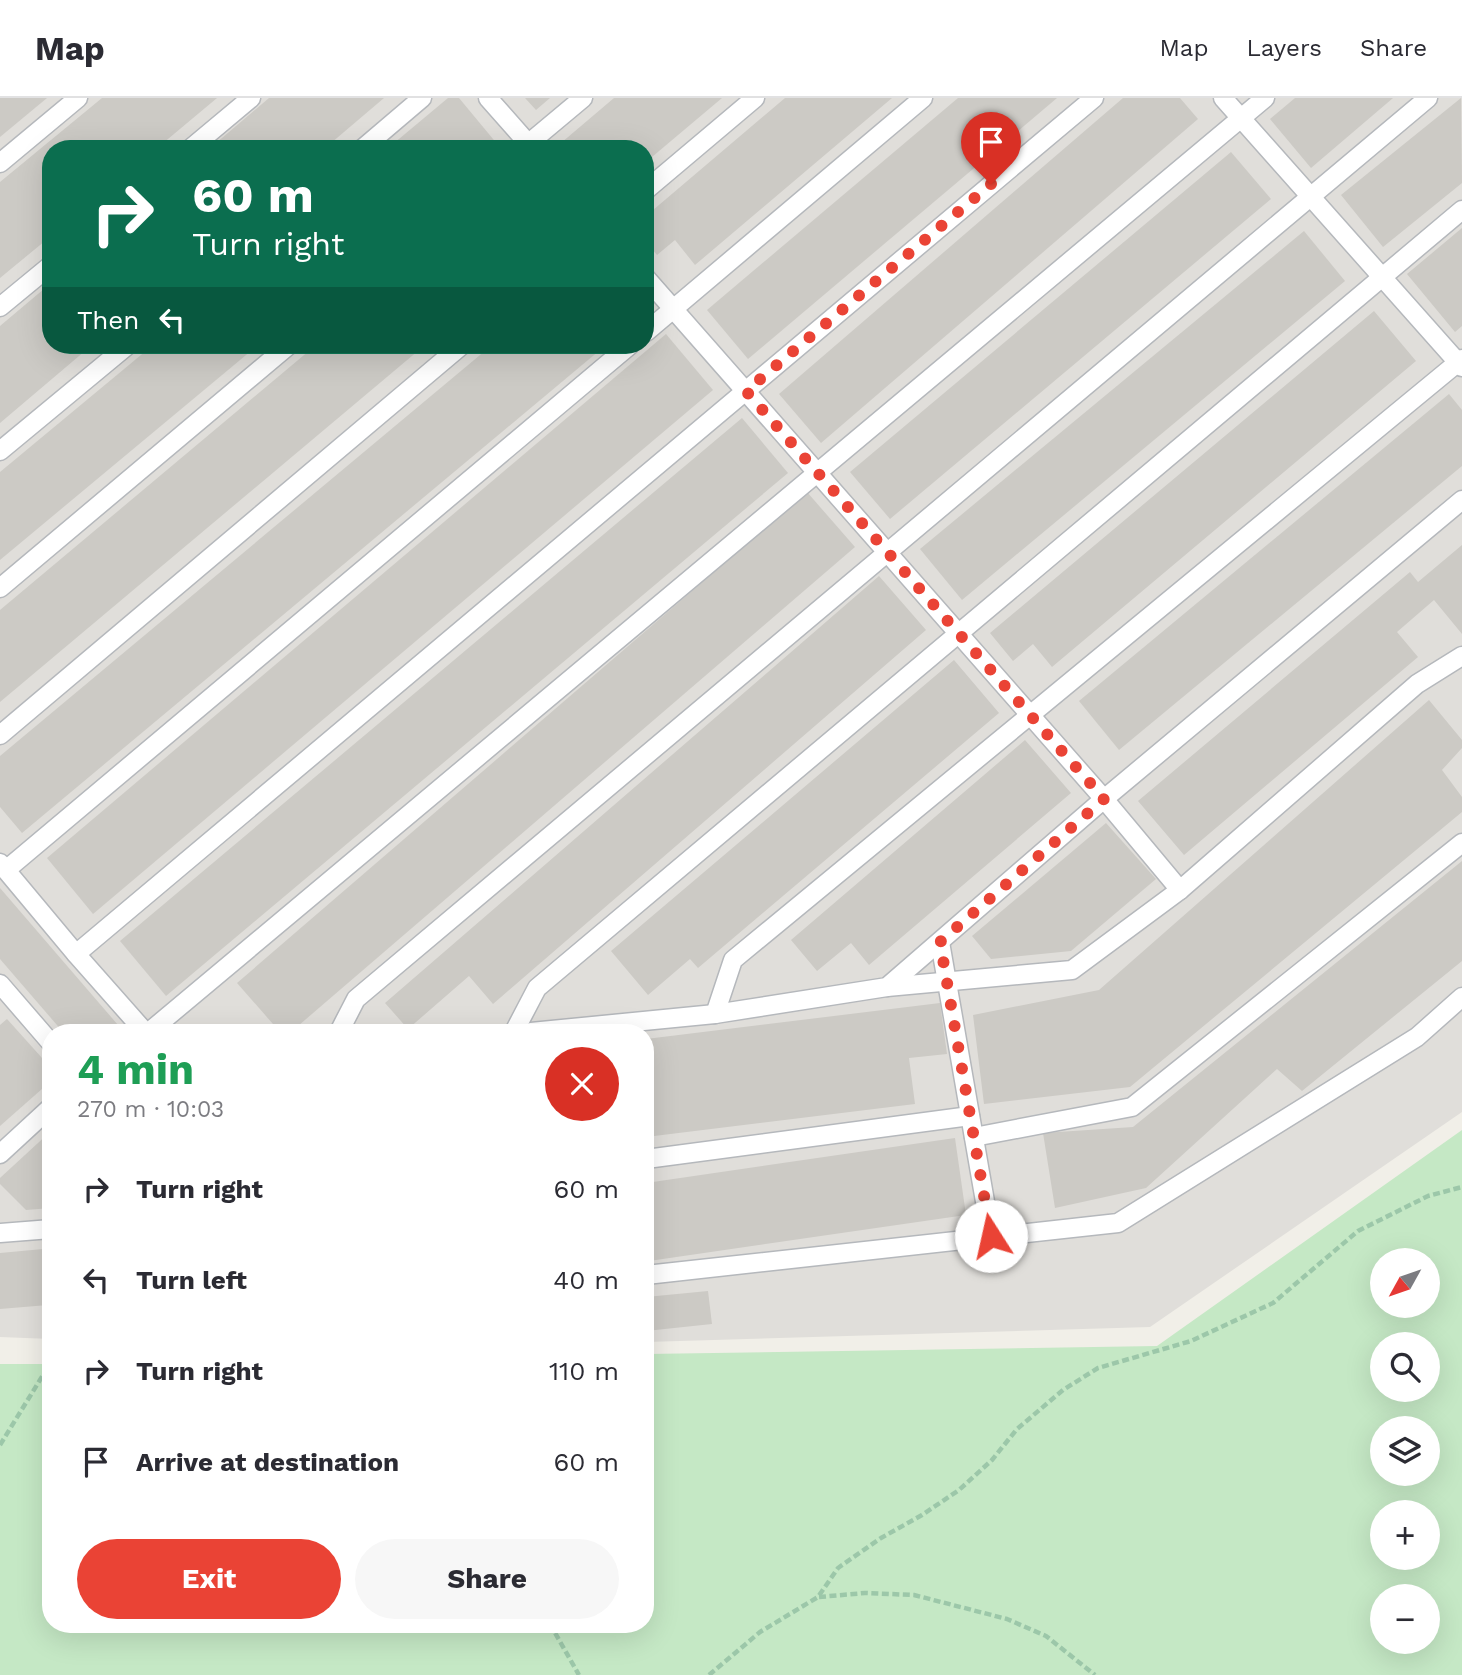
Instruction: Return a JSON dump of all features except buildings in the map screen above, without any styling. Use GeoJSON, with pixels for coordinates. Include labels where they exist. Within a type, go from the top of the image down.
{"type":"FeatureCollection","features":[{"type":"Feature","properties":{"kind":"lane"},"geometry":{"type":"LineString","coordinates":[[0,163],[78,98]]}},
{"type":"Feature","properties":{"kind":"lane"},"geometry":{"type":"LineString","coordinates":[[201,140],[251,98]]}},
{"type":"Feature","properties":{"kind":"lane"},"geometry":{"type":"LineString","coordinates":[[373,140],[422,98]]}},
{"type":"Feature","properties":{"kind":"lane"},"geometry":{"type":"LineString","coordinates":[[488,98],[522,140]]}},
{"type":"Feature","properties":{"kind":"lane"},"geometry":{"type":"LineString","coordinates":[[536,140],[583,98]]}},
{"type":"Feature","properties":{"kind":"lane"},"geometry":{"type":"LineString","coordinates":[[654,183],[755,98]]}},
{"type":"Feature","properties":{"kind":"lane"},"geometry":{"type":"LineString","coordinates":[[654,325],[923,98]]}},
{"type":"Feature","properties":{"kind":"lane"},"geometry":{"type":"LineString","coordinates":[[76,954],[1094,98]]}},
{"type":"Feature","properties":{"kind":"lane"},"geometry":{"type":"LineString","coordinates":[[715,1014],[733,960],[1461,362],[1223,98]]}},
{"type":"Feature","properties":{"kind":"lane"},"geometry":{"type":"LineString","coordinates":[[157,1024],[1265,98]]}},
{"type":"Feature","properties":{"kind":"lane"},"geometry":{"type":"LineString","coordinates":[[343,1024],[356,999],[1428,98]]}},
{"type":"Feature","properties":{"kind":"lane"},"geometry":{"type":"LineString","coordinates":[[518,1024],[537,988],[1462,210]]}},
{"type":"Feature","properties":{"kind":"lane"},"geometry":{"type":"LineString","coordinates":[[0,307],[42,272]]}},
{"type":"Feature","properties":{"kind":"lane"},"geometry":{"type":"LineString","coordinates":[[654,287],[1104,799],[1180,890]]}},
{"type":"Feature","properties":{"kind":"lane"},"geometry":{"type":"LineString","coordinates":[[0,452],[117,354]]}},
{"type":"Feature","properties":{"kind":"lane"},"geometry":{"type":"LineString","coordinates":[[0,588],[278,354]]}},
{"type":"Feature","properties":{"kind":"lane"},"geometry":{"type":"LineString","coordinates":[[0,735],[451,354]]}},
{"type":"Feature","properties":{"kind":"lane"},"geometry":{"type":"LineString","coordinates":[[140,1024],[3,867],[619,354]]}},
{"type":"Feature","properties":{"kind":"lane"},"geometry":{"type":"LineString","coordinates":[[887,987],[1104,799],[1462,500]]}},
{"type":"Feature","properties":{"kind":"lane"},"geometry":{"type":"LineString","coordinates":[[613,1024],[715,1014],[887,987],[1072,970],[1180,890],[1417,684],[1462,656]]}},
{"type":"Feature","properties":{"kind":"lane"},"geometry":{"type":"LineString","coordinates":[[974,1137],[1132,1107],[1462,843]]}},
{"type":"Feature","properties":{"kind":"lane"},"geometry":{"type":"LineString","coordinates":[[940,942],[991,1236]]}},
{"type":"Feature","properties":{"kind":"lane"},"geometry":{"type":"LineString","coordinates":[[0,984],[42,1033]]}},
{"type":"Feature","properties":{"kind":"lane"},"geometry":{"type":"LineString","coordinates":[[654,1274],[1118,1223],[1417,1037],[1462,997]]}},
{"type":"Feature","properties":{"kind":"lane"},"geometry":{"type":"LineString","coordinates":[[0,1154],[42,1115]]}},
{"type":"Feature","properties":{"kind":"lane"},"geometry":{"type":"LineString","coordinates":[[654,1158],[970,1116]]}},
{"type":"Feature","properties":{"kind":"lane"},"geometry":{"type":"LineString","coordinates":[[0,1233],[42,1230]]}},
{"type":"Feature","properties":{"kind":"path"},"geometry":{"type":"LineString","coordinates":[[709,1675],[760,1632],[818,1597],[838,1568],[959,1490],[992,1460],[1017,1429],[1063,1390],[1098,1368],[1191,1341],[1273,1303],[1359,1231],[1428,1196],[1462,1187]]}},
{"type":"Feature","properties":{"kind":"path"},"geometry":{"type":"LineString","coordinates":[[0,1445],[42,1377]]}},
{"type":"Feature","properties":{"kind":"path"},"geometry":{"type":"LineString","coordinates":[[818,1597],[865,1593],[914,1595],[1007,1619],[1045,1636],[1095,1675]]}},
{"type":"Feature","properties":{"kind":"path"},"geometry":{"type":"LineString","coordinates":[[555,1633],[579,1675]]}},
{"type":"Feature","properties":{"kind":"shaded area"},"geometry":{"type":"Polygon","coordinates":[[[0,98],[1462,98],[1462,1112],[1150,1327],[654,1342],[654,1024],[42,1024],[42,1339],[0,1337],[0,98]]]}},
{"type":"Feature","properties":{"kind":"green space"},"geometry":{"type":"Polygon","coordinates":[[[1462,1130],[1462,1675],[0,1675],[0,1364],[42,1364],[42,1633],[654,1633],[654,1354],[1157,1346],[1462,1130]]]}},
{"type":"Feature","properties":{"kind":"route"},"geometry":{"type":"LineString","coordinates":[[991,184],[746,391],[1104,799],[940,942],[991,1236]]}}]}
